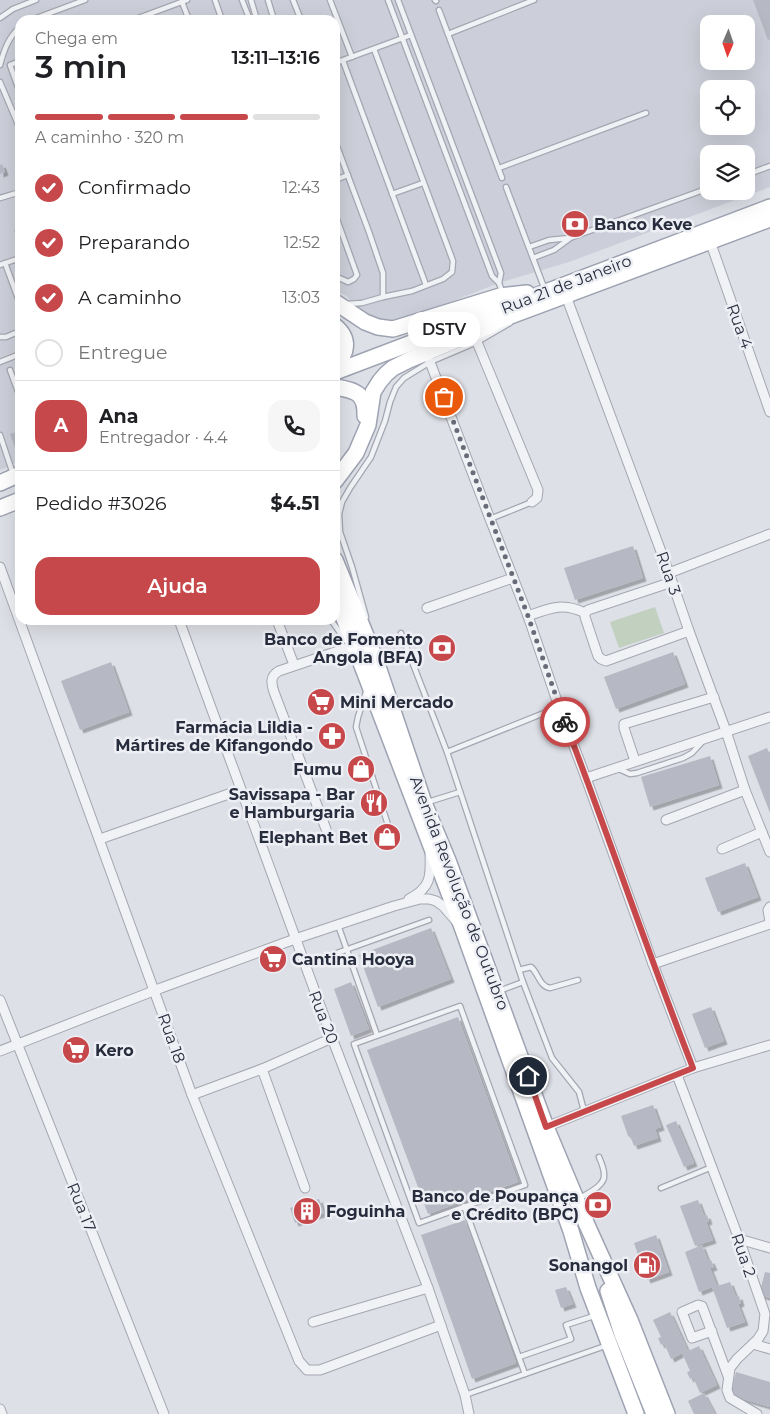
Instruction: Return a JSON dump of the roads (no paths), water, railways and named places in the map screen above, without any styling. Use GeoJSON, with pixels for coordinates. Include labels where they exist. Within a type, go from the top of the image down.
{"type":"FeatureCollection","features":[{"type":"Feature","properties":{"kind":"main road","name":"Rua 21 de Janeiro"},"geometry":{"type":"LineString","coordinates":[[340,370],[546,297],[770,207]]}},
{"type":"Feature","properties":{"kind":"main road","name":"Rua 21 de Janeiro"},"geometry":{"type":"LineString","coordinates":[[340,380],[517,314],[546,297],[566,296],[770,219]]}},
{"type":"Feature","properties":{"kind":"main road"},"geometry":{"type":"LineString","coordinates":[[340,305],[365,322],[378,327],[393,329],[502,289],[546,297]]}},
{"type":"Feature","properties":{"kind":"main road"},"geometry":{"type":"LineString","coordinates":[[340,474],[356,453],[368,425],[374,392],[386,374],[409,360],[517,314]]}},
{"type":"Feature","properties":{"kind":"main road"},"geometry":{"type":"LineString","coordinates":[[340,331],[346,346],[340,361]]}},
{"type":"Feature","properties":{"kind":"main road"},"geometry":{"type":"LineString","coordinates":[[340,388],[356,392],[362,398],[366,412],[361,437],[340,468]]}},
{"type":"Feature","properties":{"kind":"main road"},"geometry":{"type":"LineString","coordinates":[[0,496],[13,481]]}},
{"type":"Feature","properties":{"kind":"main road"},"geometry":{"type":"LineString","coordinates":[[0,509],[15,502]]}},
{"type":"Feature","properties":{"kind":"main road","name":"Avenida Revolução de Outubro"},"geometry":{"type":"LineString","coordinates":[[340,575],[367,658],[449,863],[546,1127],[587,1226],[622,1334],[654,1414]]}},
{"type":"Feature","properties":{"kind":"main road","name":"Avenida Revolução de Outubro"},"geometry":{"type":"LineString","coordinates":[[340,606],[367,658],[369,682],[462,928],[571,1231],[588,1288],[636,1414]]}},
{"type":"Feature","properties":{"kind":"main road","name":"Avenida Revolução de Outubro"},"geometry":{"type":"LineString","coordinates":[[587,1226],[630,1320],[667,1414]]}},
{"type":"Feature","properties":{"kind":"main road","name":"Avenida Revolução de Outubro"},"geometry":{"type":"LineString","coordinates":[[571,1231],[622,1334]]}},
{"type":"Feature","properties":{"kind":"street","name":"Rua 4"},"geometry":{"type":"LineString","coordinates":[[710,241],[766,385],[770,412]]}},
{"type":"Feature","properties":{"kind":"street","name":"Rua 3"},"geometry":{"type":"LineString","coordinates":[[566,296],[671,578],[726,731],[745,790],[770,852]]}},
{"type":"Feature","properties":{"kind":"street"},"geometry":{"type":"LineString","coordinates":[[477,342],[538,490],[537,498],[532,502]]}},
{"type":"Feature","properties":{"kind":"street"},"geometry":{"type":"LineString","coordinates":[[430,362],[528,616],[559,707],[693,1068]]}},
{"type":"Feature","properties":{"kind":"street"},"geometry":{"type":"LineString","coordinates":[[585,612],[671,578],[770,534]]}},
{"type":"Feature","properties":{"kind":"street","name":"Rua 18"},"geometry":{"type":"LineString","coordinates":[[0,567],[15,608]]}},
{"type":"Feature","properties":{"kind":"street"},"geometry":{"type":"LineString","coordinates":[[427,608],[513,578]]}},
{"type":"Feature","properties":{"kind":"street"},"geometry":{"type":"LineString","coordinates":[[528,616],[562,606],[576,608],[585,612]]}},
{"type":"Feature","properties":{"kind":"street"},"geometry":{"type":"LineString","coordinates":[[585,612],[598,656],[606,661],[689,631]]}},
{"type":"Feature","properties":{"kind":"street","name":"Rua 18"},"geometry":{"type":"LineString","coordinates":[[21,625],[192,1095],[299,1361],[308,1370],[320,1370],[441,1325]]}},
{"type":"Feature","properties":{"kind":"street","name":"Rua 20"},"geometry":{"type":"LineString","coordinates":[[181,625],[295,939],[428,1288],[465,1395],[469,1414]]}},
{"type":"Feature","properties":{"kind":"street"},"geometry":{"type":"LineString","coordinates":[[280,625],[294,665]]}},
{"type":"Feature","properties":{"kind":"street"},"geometry":{"type":"LineString","coordinates":[[326,829],[272,685],[272,679],[274,673],[350,647]]}},
{"type":"Feature","properties":{"kind":"street"},"geometry":{"type":"LineString","coordinates":[[635,761],[624,724],[714,697]]}},
{"type":"Feature","properties":{"kind":"street"},"geometry":{"type":"LineString","coordinates":[[586,778],[770,717]]}},
{"type":"Feature","properties":{"kind":"street"},"geometry":{"type":"LineString","coordinates":[[100,839],[240,790]]}},
{"type":"Feature","properties":{"kind":"street"},"geometry":{"type":"LineString","coordinates":[[666,820],[745,790]]}},
{"type":"Feature","properties":{"kind":"street"},"geometry":{"type":"LineString","coordinates":[[722,849],[762,832]]}},
{"type":"Feature","properties":{"kind":"street"},"geometry":{"type":"LineString","coordinates":[[394,906],[418,894],[428,882],[431,871],[429,844]]}},
{"type":"Feature","properties":{"kind":"street"},"geometry":{"type":"LineString","coordinates":[[0,1051],[154,990],[295,939],[420,899],[436,901],[462,928]]}},
{"type":"Feature","properties":{"kind":"street"},"geometry":{"type":"LineString","coordinates":[[653,964],[770,923],[768,910],[770,907]]}},
{"type":"Feature","properties":{"kind":"street","name":"Rua 17"},"geometry":{"type":"LineString","coordinates":[[0,1000],[164,1414]]}},
{"type":"Feature","properties":{"kind":"street"},"geometry":{"type":"LineString","coordinates":[[192,1095],[262,1069],[332,1038]]}},
{"type":"Feature","properties":{"kind":"street"},"geometry":{"type":"LineString","coordinates":[[546,1127],[693,1068],[770,1045]]}},
{"type":"Feature","properties":{"kind":"street"},"geometry":{"type":"LineString","coordinates":[[262,1069],[305,1188]]}},
{"type":"Feature","properties":{"kind":"street","name":"Rua 2"},"geometry":{"type":"LineString","coordinates":[[677,1075],[765,1304],[765,1322],[762,1331],[753,1344],[730,1368],[728,1377]]}},
{"type":"Feature","properties":{"kind":"street"},"geometry":{"type":"LineString","coordinates":[[739,1239],[770,1248]]}},
{"type":"Feature","properties":{"kind":"street"},"geometry":{"type":"LineString","coordinates":[[313,1322],[428,1288]]}},
{"type":"Feature","properties":{"kind":"street"},"geometry":{"type":"LineString","coordinates":[[712,1331],[728,1377],[728,1394],[730,1398],[757,1414]]}},
{"type":"Feature","properties":{"kind":"street"},"geometry":{"type":"LineString","coordinates":[[753,1344],[770,1349]]}},
{"type":"Feature","properties":{"kind":"street"},"geometry":{"type":"LineString","coordinates":[[0,1409],[2,1414]]}},
{"type":"Feature","properties":{"kind":"lane"},"geometry":{"type":"LineString","coordinates":[[0,18],[13,9],[36,0]]}},
{"type":"Feature","properties":{"kind":"lane"},"geometry":{"type":"LineString","coordinates":[[44,15],[85,0]]}},
{"type":"Feature","properties":{"kind":"lane"},"geometry":{"type":"LineString","coordinates":[[215,0],[220,15]]}},
{"type":"Feature","properties":{"kind":"lane"},"geometry":{"type":"LineString","coordinates":[[242,0],[248,15]]}},
{"type":"Feature","properties":{"kind":"lane"},"geometry":{"type":"LineString","coordinates":[[251,0],[256,15]]}},
{"type":"Feature","properties":{"kind":"lane"},"geometry":{"type":"LineString","coordinates":[[268,0],[273,15]]}},
{"type":"Feature","properties":{"kind":"lane"},"geometry":{"type":"LineString","coordinates":[[293,0],[299,15]]}},
{"type":"Feature","properties":{"kind":"lane"},"geometry":{"type":"LineString","coordinates":[[330,0],[336,15]]}},
{"type":"Feature","properties":{"kind":"lane"},"geometry":{"type":"LineString","coordinates":[[388,0],[492,276],[502,289]]}},
{"type":"Feature","properties":{"kind":"lane"},"geometry":{"type":"LineString","coordinates":[[398,0],[501,273],[502,289]]}},
{"type":"Feature","properties":{"kind":"lane"},"geometry":{"type":"LineString","coordinates":[[448,34],[534,0]]}},
{"type":"Feature","properties":{"kind":"lane"},"geometry":{"type":"LineString","coordinates":[[147,15],[185,1],[188,15]]}},
{"type":"Feature","properties":{"kind":"lane"},"geometry":{"type":"LineString","coordinates":[[439,10],[502,178]]}},
{"type":"Feature","properties":{"kind":"lane"},"geometry":{"type":"LineString","coordinates":[[340,26],[352,57]]}},
{"type":"Feature","properties":{"kind":"lane"},"geometry":{"type":"LineString","coordinates":[[0,65],[4,50],[15,33]]}},
{"type":"Feature","properties":{"kind":"lane"},"geometry":{"type":"LineString","coordinates":[[340,62],[411,35]]}},
{"type":"Feature","properties":{"kind":"lane"},"geometry":{"type":"LineString","coordinates":[[340,303],[362,303],[412,291],[443,279],[452,272],[453,261],[374,49]]}},
{"type":"Feature","properties":{"kind":"lane"},"geometry":{"type":"LineString","coordinates":[[343,61],[426,285]]}},
{"type":"Feature","properties":{"kind":"lane"},"geometry":{"type":"LineString","coordinates":[[15,63],[10,65],[15,79]]}},
{"type":"Feature","properties":{"kind":"lane"},"geometry":{"type":"LineString","coordinates":[[0,82],[15,117]]}},
{"type":"Feature","properties":{"kind":"lane"},"geometry":{"type":"LineString","coordinates":[[499,168],[646,113]]}},
{"type":"Feature","properties":{"kind":"lane"},"geometry":{"type":"LineString","coordinates":[[340,154],[383,274],[383,297]]}},
{"type":"Feature","properties":{"kind":"lane"},"geometry":{"type":"LineString","coordinates":[[755,172],[770,166]]}},
{"type":"Feature","properties":{"kind":"lane"},"geometry":{"type":"LineString","coordinates":[[340,178],[348,175]]}},
{"type":"Feature","properties":{"kind":"lane"},"geometry":{"type":"LineString","coordinates":[[392,194],[423,183]]}},
{"type":"Feature","properties":{"kind":"lane"},"geometry":{"type":"LineString","coordinates":[[340,510],[350,488],[371,457],[396,387],[404,378],[430,362],[477,342],[546,297],[506,187]]}},
{"type":"Feature","properties":{"kind":"lane"},"geometry":{"type":"LineString","coordinates":[[529,247],[549,240],[570,238],[700,191]]}},
{"type":"Feature","properties":{"kind":"lane"},"geometry":{"type":"LineString","coordinates":[[0,198],[15,194]]}},
{"type":"Feature","properties":{"kind":"lane"},"geometry":{"type":"LineString","coordinates":[[340,228],[357,274],[354,279],[348,282],[340,278]]}},
{"type":"Feature","properties":{"kind":"lane"},"geometry":{"type":"LineString","coordinates":[[533,258],[554,250],[570,238]]}},
{"type":"Feature","properties":{"kind":"lane"},"geometry":{"type":"LineString","coordinates":[[15,260],[2,264],[15,293]]}},
{"type":"Feature","properties":{"kind":"lane"},"geometry":{"type":"LineString","coordinates":[[0,337],[15,333]]}},
{"type":"Feature","properties":{"kind":"lane"},"geometry":{"type":"LineString","coordinates":[[0,362],[15,356]]}},
{"type":"Feature","properties":{"kind":"lane"},"geometry":{"type":"LineString","coordinates":[[10,370],[15,384]]}},
{"type":"Feature","properties":{"kind":"lane"},"geometry":{"type":"LineString","coordinates":[[0,435],[13,481]]}},
{"type":"Feature","properties":{"kind":"lane"},"geometry":{"type":"LineString","coordinates":[[490,519],[532,502]]}},
{"type":"Feature","properties":{"kind":"lane"},"geometry":{"type":"LineString","coordinates":[[0,509],[15,507]]}},
{"type":"Feature","properties":{"kind":"lane"},"geometry":{"type":"LineString","coordinates":[[340,532],[364,609],[367,658]]}},
{"type":"Feature","properties":{"kind":"lane"},"geometry":{"type":"LineString","coordinates":[[335,625],[350,647],[367,658]]}},
{"type":"Feature","properties":{"kind":"lane"},"geometry":{"type":"LineString","coordinates":[[401,633],[446,752],[523,982],[552,1058],[579,1092],[584,1111]]}},
{"type":"Feature","properties":{"kind":"lane"},"geometry":{"type":"LineString","coordinates":[[369,682],[356,727],[390,831]]}},
{"type":"Feature","properties":{"kind":"lane"},"geometry":{"type":"LineString","coordinates":[[446,752],[559,707]]}},
{"type":"Feature","properties":{"kind":"lane"},"geometry":{"type":"LineString","coordinates":[[616,768],[630,774],[637,773],[683,758],[692,753],[706,738]]}},
{"type":"Feature","properties":{"kind":"lane"},"geometry":{"type":"LineString","coordinates":[[424,803],[460,792]]}},
{"type":"Feature","properties":{"kind":"lane"},"geometry":{"type":"LineString","coordinates":[[323,958],[429,920]]}},
{"type":"Feature","properties":{"kind":"lane"},"geometry":{"type":"LineString","coordinates":[[338,925],[377,1035]]}},
{"type":"Feature","properties":{"kind":"lane"},"geometry":{"type":"LineString","coordinates":[[519,970],[531,967],[546,988],[578,980]]}},
{"type":"Feature","properties":{"kind":"lane"},"geometry":{"type":"LineString","coordinates":[[497,992],[523,982]]}},
{"type":"Feature","properties":{"kind":"lane"},"geometry":{"type":"LineString","coordinates":[[460,1006],[525,1185],[464,1206],[419,1223],[354,1044],[460,1006]]}},
{"type":"Feature","properties":{"kind":"lane"},"geometry":{"type":"LineString","coordinates":[[577,1200],[600,1184],[604,1178],[599,1157]]}},
{"type":"Feature","properties":{"kind":"lane"},"geometry":{"type":"LineString","coordinates":[[661,1188],[712,1167]]}},
{"type":"Feature","properties":{"kind":"lane"},"geometry":{"type":"LineString","coordinates":[[464,1206],[525,1374]]}},
{"type":"Feature","properties":{"kind":"lane"},"geometry":{"type":"LineString","coordinates":[[519,1357],[571,1339],[566,1325],[598,1315]]}},
{"type":"Feature","properties":{"kind":"lane"},"geometry":{"type":"LineString","coordinates":[[465,1395],[609,1344]]}},
{"type":"Feature","properties":{"kind":"place","name":"Banco Keve"},"geometry":{"type":"Point","coordinates":[575,224]}},
{"type":"Feature","properties":{"kind":"place","name":"DSTV"},"geometry":{"type":"Point","coordinates":[444,397]}},
{"type":"Feature","properties":{"kind":"place","name":"Banco de Fomento Angola (BFA)"},"geometry":{"type":"Point","coordinates":[442,648]}},
{"type":"Feature","properties":{"kind":"place","name":"Mini Mercado"},"geometry":{"type":"Point","coordinates":[321,702]}},
{"type":"Feature","properties":{"kind":"place","name":"Farmácia Lildia - Mártires de Kifangondo"},"geometry":{"type":"Point","coordinates":[332,736]}},
{"type":"Feature","properties":{"kind":"place","name":"Fumu"},"geometry":{"type":"Point","coordinates":[361,769]}},
{"type":"Feature","properties":{"kind":"place","name":"Savissapa - Bar e Hamburgaria"},"geometry":{"type":"Point","coordinates":[374,803]}},
{"type":"Feature","properties":{"kind":"place","name":"Elephant Bet"},"geometry":{"type":"Point","coordinates":[387,837]}},
{"type":"Feature","properties":{"kind":"place","name":"Cantina Hooya"},"geometry":{"type":"Point","coordinates":[273,959]}},
{"type":"Feature","properties":{"kind":"place","name":"Kero"},"geometry":{"type":"Point","coordinates":[76,1050]}},
{"type":"Feature","properties":{"kind":"place","name":"Banco de Poupança e Crédito (BPC)"},"geometry":{"type":"Point","coordinates":[598,1205]}},
{"type":"Feature","properties":{"kind":"place","name":"Foguinha"},"geometry":{"type":"Point","coordinates":[307,1211]}},
{"type":"Feature","properties":{"kind":"place","name":"Sonangol"},"geometry":{"type":"Point","coordinates":[647,1265]}}]}
